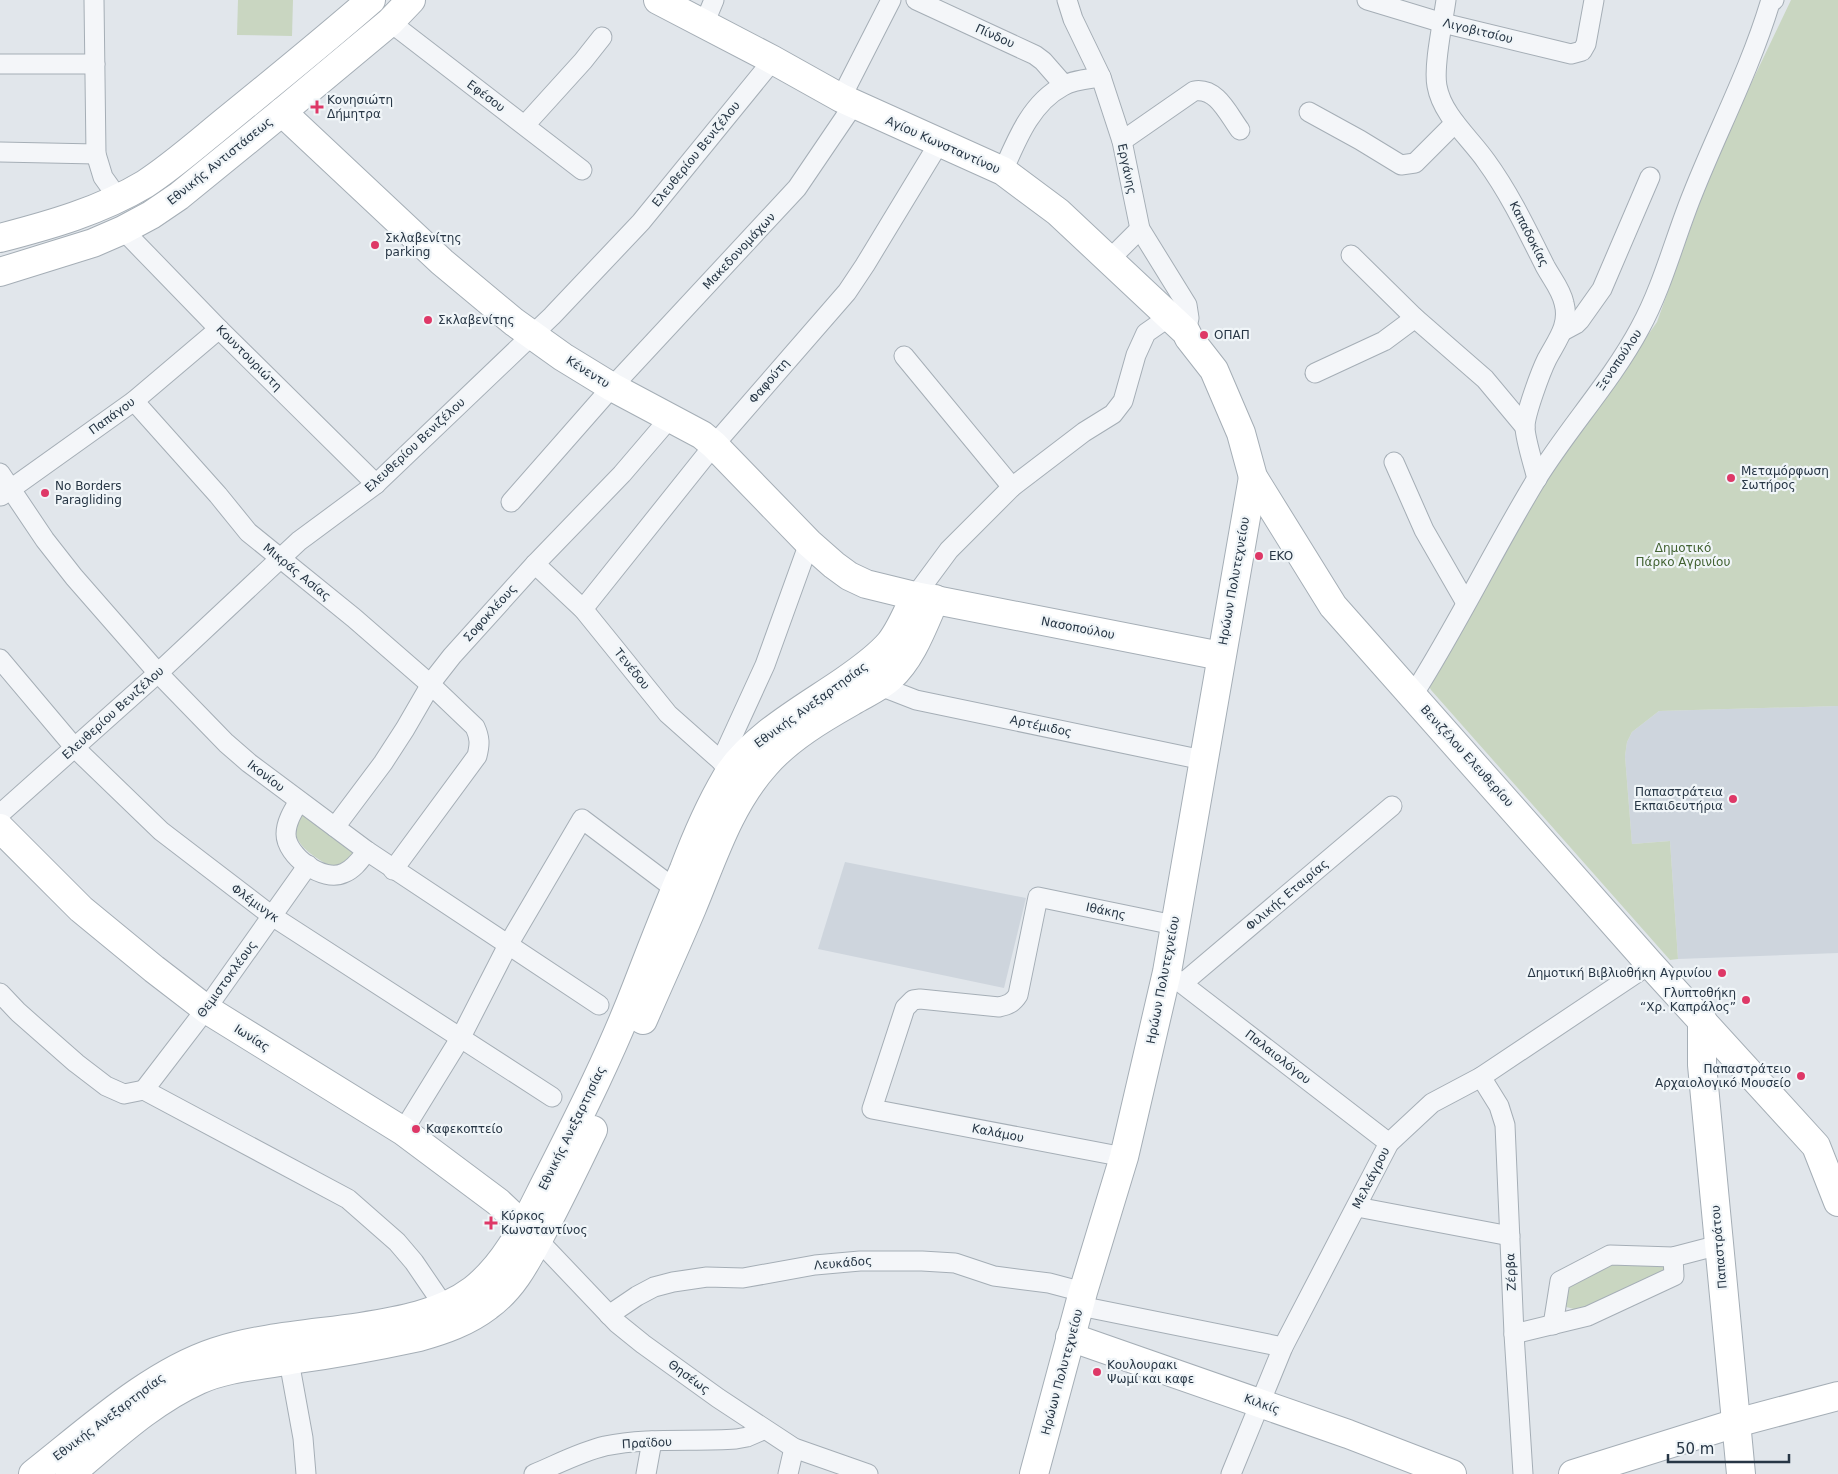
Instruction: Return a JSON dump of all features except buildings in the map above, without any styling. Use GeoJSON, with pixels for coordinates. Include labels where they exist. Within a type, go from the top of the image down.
{"type":"FeatureCollection","features":[{"type":"Feature","properties":{"kind":"street"},"geometry":{"type":"LineString","coordinates":[[94,0],[96,154],[102,177],[118,198]]}},
{"type":"Feature","properties":{"kind":"street"},"geometry":{"type":"LineString","coordinates":[[0,238],[44,227],[94,209],[145,183],[203,139],[323,42],[370,0]]}},
{"type":"Feature","properties":{"kind":"street","name":"Εθνικής Αντιστάσεως"},"geometry":{"type":"LineString","coordinates":[[0,272],[84,246],[123,230],[151,215],[179,196],[282,112],[390,22],[410,0]]}},
{"type":"Feature","properties":{"kind":"street","name":"Αγίου Κωνσταντίνου"},"geometry":{"type":"LineString","coordinates":[[658,0],[709,12],[773,60],[847,101],[1003,171],[1058,212],[1178,325],[1214,370],[1241,433],[1253,477]]}},
{"type":"Feature","properties":{"kind":"street","name":"Μακεδονομάχων"},"geometry":{"type":"LineString","coordinates":[[511,502],[612,387],[797,188],[847,101],[891,0]]}},
{"type":"Feature","properties":{"kind":"street","name":"Πίνδου"},"geometry":{"type":"LineString","coordinates":[[916,0],[1035,55],[1043,61],[1064,85]]}},
{"type":"Feature","properties":{"kind":"street","name":"Εργάνης"},"geometry":{"type":"LineString","coordinates":[[1067,0],[1073,18],[1101,77],[1122,141],[1140,229],[1187,305],[1189,318],[1178,325]]}},
{"type":"Feature","properties":{"kind":"street","name":"Λιγοβιτσίου"},"geometry":{"type":"LineString","coordinates":[[1367,0],[1443,23],[1571,54],[1582,51],[1586,44],[1594,0]]}},
{"type":"Feature","properties":{"kind":"street","name":"Καπαδοκίας"},"geometry":{"type":"LineString","coordinates":[[1446,0],[1436,70],[1436,86],[1443,103],[1455,123],[1480,152],[1506,191],[1559,290],[1566,313],[1563,331],[1542,369],[1525,427],[1537,479]]}},
{"type":"Feature","properties":{"kind":"street","name":"Ξενοπούλου"},"geometry":{"type":"LineString","coordinates":[[1413,695],[1438,655],[1537,479],[1632,342],[1648,314],[1692,194],[1756,45],[1771,1]]}},
{"type":"Feature","properties":{"kind":"street","name":"Εφέσου"},"geometry":{"type":"LineString","coordinates":[[390,22],[582,170]]}},
{"type":"Feature","properties":{"kind":"street"},"geometry":{"type":"LineString","coordinates":[[525,125],[583,61],[602,37]]}},
{"type":"Feature","properties":{"kind":"street","name":"Ελευθερίου Βενιζέλου"},"geometry":{"type":"LineString","coordinates":[[0,814],[158,673],[299,540],[376,484],[552,316],[641,222],[773,60]]}},
{"type":"Feature","properties":{"kind":"street"},"geometry":{"type":"LineString","coordinates":[[0,64],[95,64]]}},
{"type":"Feature","properties":{"kind":"street"},"geometry":{"type":"LineString","coordinates":[[1003,171],[1025,125],[1036,108],[1047,97],[1064,85],[1101,77]]}},
{"type":"Feature","properties":{"kind":"street"},"geometry":{"type":"LineString","coordinates":[[1122,141],[1194,91],[1201,90],[1209,91],[1216,97],[1240,130]]}},
{"type":"Feature","properties":{"kind":"street","name":"Κένεντυ"},"geometry":{"type":"LineString","coordinates":[[282,112],[452,270],[514,322],[563,357],[612,387],[702,435],[809,543],[834,565],[849,576],[866,584],[925,598]]}},
{"type":"Feature","properties":{"kind":"street"},"geometry":{"type":"LineString","coordinates":[[1309,112],[1401,165],[1415,163],[1455,123]]}},
{"type":"Feature","properties":{"kind":"street","name":"Φαφούτη"},"geometry":{"type":"LineString","coordinates":[[583,608],[714,445],[847,292],[939,143]]}},
{"type":"Feature","properties":{"kind":"street"},"geometry":{"type":"LineString","coordinates":[[0,152],[96,154]]}},
{"type":"Feature","properties":{"kind":"street"},"geometry":{"type":"LineString","coordinates":[[1563,331],[1580,320],[1602,289],[1650,177]]}},
{"type":"Feature","properties":{"kind":"street"},"geometry":{"type":"LineString","coordinates":[[1109,260],[1140,229]]}},
{"type":"Feature","properties":{"kind":"street","name":"Κουντουριώτη"},"geometry":{"type":"LineString","coordinates":[[123,230],[219,329],[376,484]]}},
{"type":"Feature","properties":{"kind":"street"},"geometry":{"type":"LineString","coordinates":[[1351,255],[1415,318],[1485,379],[1525,427]]}},
{"type":"Feature","properties":{"kind":"street"},"geometry":{"type":"LineString","coordinates":[[1315,373],[1384,341],[1415,318]]}},
{"type":"Feature","properties":{"kind":"street"},"geometry":{"type":"LineString","coordinates":[[70,1474],[144,1413],[200,1380],[230,1369],[289,1361],[439,1332],[469,1319],[488,1306],[507,1288],[526,1263],[531,1232],[597,1122],[692,908],[715,851],[734,809],[747,786],[767,762],[816,722],[880,686],[890,678],[902,665],[938,566],[950,550],[1012,487],[1084,432],[1113,414],[1123,401],[1136,355],[1146,333],[1178,325]]}},
{"type":"Feature","properties":{"kind":"street","name":"Παπάγου"},"geometry":{"type":"LineString","coordinates":[[5,494],[134,401],[219,329]]}},
{"type":"Feature","properties":{"kind":"street"},"geometry":{"type":"LineString","coordinates":[[904,356],[1012,487]]}},
{"type":"Feature","properties":{"kind":"street","name":"Μικράς Ασίας"},"geometry":{"type":"LineString","coordinates":[[134,401],[218,495],[248,532],[354,618],[431,685],[475,727],[480,744],[477,756],[394,870]]}},
{"type":"Feature","properties":{"kind":"street","name":"Σοφοκλέους"},"geometry":{"type":"LineString","coordinates":[[335,827],[396,743],[431,685],[452,656],[535,564],[622,474],[670,419]]}},
{"type":"Feature","properties":{"kind":"street"},"geometry":{"type":"LineString","coordinates":[[1394,462],[1424,530],[1466,603]]}},
{"type":"Feature","properties":{"kind":"street","name":"Ικονίου"},"geometry":{"type":"LineString","coordinates":[[0,473],[5,494],[74,577],[158,673],[226,743],[366,852],[600,1005]]}},
{"type":"Feature","properties":{"kind":"street","name":"Ηρώων Πολυτεχνείου"},"geometry":{"type":"LineString","coordinates":[[1034,1474],[1081,1299],[1175,978],[1174,925],[1253,477]]}},
{"type":"Feature","properties":{"kind":"street","name":"Βενιζέλου Ελευθερίου"},"geometry":{"type":"LineString","coordinates":[[1253,477],[1333,606],[1650,964],[1702,1019]]}},
{"type":"Feature","properties":{"kind":"street"},"geometry":{"type":"LineString","coordinates":[[725,767],[765,665],[809,543]]}},
{"type":"Feature","properties":{"kind":"street","name":"Τενέδου"},"geometry":{"type":"LineString","coordinates":[[535,564],[583,608],[668,714],[725,767]]}},
{"type":"Feature","properties":{"kind":"street","name":"Νασοπούλου"},"geometry":{"type":"LineString","coordinates":[[925,598],[1221,656]]}},
{"type":"Feature","properties":{"kind":"street","name":"Εθνικής Ανεξαρτησίας"},"geometry":{"type":"LineString","coordinates":[[33,1474],[134,1396],[161,1377],[186,1363],[247,1344],[384,1323],[423,1314],[458,1299],[473,1289],[494,1269],[511,1248],[531,1232],[582,1111],[618,1033],[725,767],[880,654],[925,598]]}},
{"type":"Feature","properties":{"kind":"street","name":"Φλέμινγκ"},"geometry":{"type":"LineString","coordinates":[[0,659],[75,748],[161,831],[272,916],[552,1097]]}},
{"type":"Feature","properties":{"kind":"street","name":"Αρτέμιδος"},"geometry":{"type":"LineString","coordinates":[[880,686],[916,700],[1203,760]]}},
{"type":"Feature","properties":{"kind":"street"},"geometry":{"type":"LineString","coordinates":[[299,801],[289,818],[286,837],[291,849],[308,866],[322,874],[344,874],[355,866],[366,852]]}},
{"type":"Feature","properties":{"kind":"street","name":"Φιλικής Εταιρίας"},"geometry":{"type":"LineString","coordinates":[[1175,978],[1392,806]]}},
{"type":"Feature","properties":{"kind":"street"},"geometry":{"type":"LineString","coordinates":[[403,1131],[460,1037],[508,945],[582,819],[675,889]]}},
{"type":"Feature","properties":{"kind":"street","name":"Ιωνίας"},"geometry":{"type":"LineString","coordinates":[[0,828],[82,909],[154,970],[206,1009],[403,1131],[467,1178],[531,1232]]}},
{"type":"Feature","properties":{"kind":"street","name":"Θεμιστοκλέους"},"geometry":{"type":"LineString","coordinates":[[144,1090],[206,1009],[308,866]]}},
{"type":"Feature","properties":{"kind":"street","name":"Ιθάκης"},"geometry":{"type":"LineString","coordinates":[[872,1109],[908,1003],[920,999],[999,1007],[1014,1001],[1018,995],[1038,897],[1174,925]]}},
{"type":"Feature","properties":{"kind":"street","name":"Μελεάγρου"},"geometry":{"type":"LineString","coordinates":[[1231,1474],[1283,1347],[1389,1143],[1432,1103],[1481,1077],[1650,964]]}},
{"type":"Feature","properties":{"kind":"street","name":"Παλαιολόγου"},"geometry":{"type":"LineString","coordinates":[[1175,978],[1389,1143]]}},
{"type":"Feature","properties":{"kind":"street"},"geometry":{"type":"LineString","coordinates":[[0,993],[18,1012],[106,1086],[124,1094],[144,1090],[348,1199],[397,1242],[414,1262],[444,1306]]}},
{"type":"Feature","properties":{"kind":"street"},"geometry":{"type":"LineString","coordinates":[[1702,1019],[1827,1147],[1838,1202]]}},
{"type":"Feature","properties":{"kind":"street","name":"Παπαστράτου"},"geometry":{"type":"LineString","coordinates":[[1702,1019],[1702,1066],[1741,1474]]}},
{"type":"Feature","properties":{"kind":"street","name":"Ζέρβα"},"geometry":{"type":"LineString","coordinates":[[1481,1077],[1499,1106],[1505,1125],[1522,1474]]}},
{"type":"Feature","properties":{"kind":"street","name":"Καλάμου"},"geometry":{"type":"LineString","coordinates":[[872,1109],[1124,1157]]}},
{"type":"Feature","properties":{"kind":"street"},"geometry":{"type":"LineString","coordinates":[[1357,1207],[1510,1236]]}},
{"type":"Feature","properties":{"kind":"street","name":"Θησέως"},"geometry":{"type":"LineString","coordinates":[[531,1232],[609,1315],[643,1344],[764,1430],[794,1448],[868,1474]]}},
{"type":"Feature","properties":{"kind":"street"},"geometry":{"type":"LineString","coordinates":[[1553,1325],[1560,1281],[1610,1255],[1673,1257],[1719,1245]]}},
{"type":"Feature","properties":{"kind":"street"},"geometry":{"type":"LineString","coordinates":[[1514,1334],[1588,1316],[1674,1276],[1673,1257]]}},
{"type":"Feature","properties":{"kind":"street","name":"Λευκάδος"},"geometry":{"type":"LineString","coordinates":[[609,1315],[637,1296],[673,1282],[707,1277],[743,1278],[815,1265],[860,1261],[922,1261],[955,1263],[994,1276],[1049,1283],[1081,1299],[1283,1347]]}},
{"type":"Feature","properties":{"kind":"street","name":"Κιλκίς"},"geometry":{"type":"LineString","coordinates":[[1070,1338],[1348,1434],[1452,1474]]}},
{"type":"Feature","properties":{"kind":"street"},"geometry":{"type":"LineString","coordinates":[[289,1361],[303,1438],[306,1474]]}},
{"type":"Feature","properties":{"kind":"street"},"geometry":{"type":"LineString","coordinates":[[1573,1474],[1736,1423],[1838,1396]]}},
{"type":"Feature","properties":{"kind":"street","name":"Πραϊδου"},"geometry":{"type":"LineString","coordinates":[[540,1473],[588,1451],[624,1443],[736,1439],[748,1437],[764,1430]]}},
{"type":"Feature","properties":{"kind":"street"},"geometry":{"type":"LineString","coordinates":[[646,1474],[652,1441]]}},
{"type":"Feature","properties":{"kind":"street"},"geometry":{"type":"LineString","coordinates":[[788,1474],[794,1448]]}},
{"type":"Feature","properties":{"kind":"shaded area","name":"Παπαστράτεια Εκπαιδευτήρια"},"geometry":{"type":"Polygon","coordinates":[[[1838,706],[1838,953],[1678,959],[1670,841],[1632,844],[1625,756],[1627,742],[1632,732],[1659,711],[1838,706]]]}},
{"type":"Feature","properties":{"kind":"shaded area"},"geometry":{"type":"Polygon","coordinates":[[[845,862],[1026,898],[1004,988],[818,949],[845,862]]]}},
{"type":"Feature","properties":{"kind":"green space"},"geometry":{"type":"Polygon","coordinates":[[[238,0],[293,0],[292,36],[237,35],[238,0]]]}},
{"type":"Feature","properties":{"kind":"green space","name":"Δημοτικό Πάρκο Αγρινίου"},"geometry":{"type":"Polygon","coordinates":[[[1791,0],[1838,0],[1838,706],[1659,711],[1632,732],[1627,742],[1625,756],[1632,844],[1670,841],[1678,959],[1670,960],[1431,690],[1426,680],[1545,482],[1657,322],[1716,157],[1791,0]]]}},
{"type":"Feature","properties":{"kind":"green space"},"geometry":{"type":"Polygon","coordinates":[[[301,811],[356,852],[351,861],[333,868],[304,848],[293,829],[301,811]]]}},
{"type":"Feature","properties":{"kind":"green space"},"geometry":{"type":"Polygon","coordinates":[[[1611,1261],[1669,1264],[1669,1269],[1582,1311],[1562,1306],[1567,1284],[1611,1261]]]}},
{"type":"Feature","properties":{"kind":"place","name":"Κονησιώτη Δήμητρα"},"geometry":{"type":"Point","coordinates":[317,107]}},
{"type":"Feature","properties":{"kind":"place","name":"Σκλαβενίτης parking"},"geometry":{"type":"Point","coordinates":[375,245]}},
{"type":"Feature","properties":{"kind":"place","name":"Σκλαβενίτης"},"geometry":{"type":"Point","coordinates":[428,320]}},
{"type":"Feature","properties":{"kind":"place","name":"ΟΠΑΠ"},"geometry":{"type":"Point","coordinates":[1204,335]}},
{"type":"Feature","properties":{"kind":"place","name":"Μεταμόρφωση Σωτήρος"},"geometry":{"type":"Point","coordinates":[1731,478]}},
{"type":"Feature","properties":{"kind":"place","name":"No Borders Paragliding"},"geometry":{"type":"Point","coordinates":[45,493]}},
{"type":"Feature","properties":{"kind":"place","name":"EKO"},"geometry":{"type":"Point","coordinates":[1259,556]}},
{"type":"Feature","properties":{"kind":"place","name":"Παπαστράτεια Εκπαιδευτήρια"},"geometry":{"type":"Point","coordinates":[1733,799]}},
{"type":"Feature","properties":{"kind":"place","name":"Δημοτική Βιβλιοθήκη Αγρινίου"},"geometry":{"type":"Point","coordinates":[1722,973]}},
{"type":"Feature","properties":{"kind":"place","name":"Γλυπτοθήκη “Χρ. Καπράλος”"},"geometry":{"type":"Point","coordinates":[1746,1000]}},
{"type":"Feature","properties":{"kind":"place","name":"Παπαστράτειο Αρχαιολογικό Μουσείο"},"geometry":{"type":"Point","coordinates":[1801,1076]}},
{"type":"Feature","properties":{"kind":"place","name":"Καφεκοπτείο"},"geometry":{"type":"Point","coordinates":[416,1129]}},
{"type":"Feature","properties":{"kind":"place","name":"Κύρκος Κωνσταντίνος"},"geometry":{"type":"Point","coordinates":[491,1223]}},
{"type":"Feature","properties":{"kind":"place","name":"Κουλουρακι Ψωμί και καφε"},"geometry":{"type":"Point","coordinates":[1097,1372]}}]}
